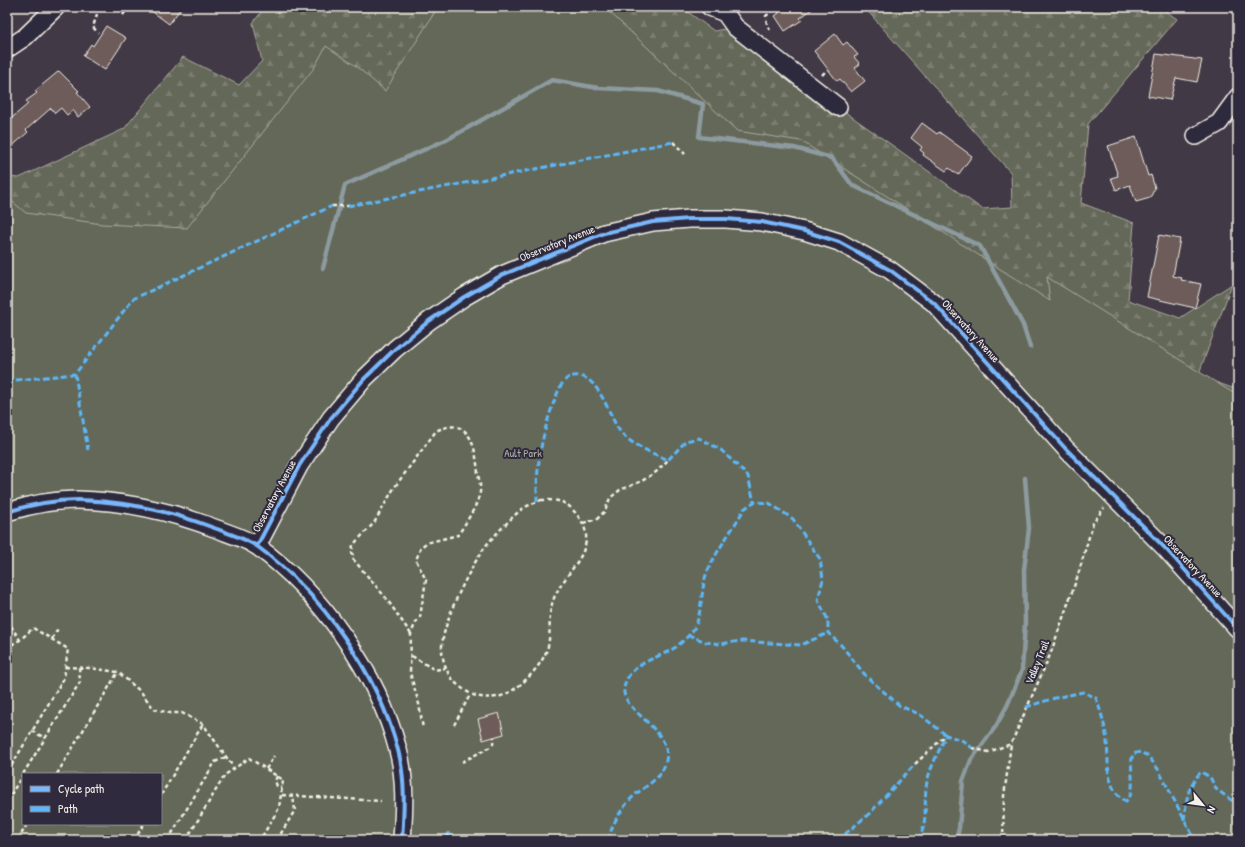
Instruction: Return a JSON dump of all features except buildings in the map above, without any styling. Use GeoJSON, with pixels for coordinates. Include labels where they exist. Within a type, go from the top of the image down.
{"type":"FeatureCollection","features":[{"type":"Feature","properties":{"kind":"street"},"geometry":{"type":"LineString","coordinates":[[7,49],[25,37],[56,7]]}},
{"type":"Feature","properties":{"kind":"street"},"geometry":{"type":"LineString","coordinates":[[718,10],[735,27],[838,107]]}},
{"type":"Feature","properties":{"kind":"street"},"geometry":{"type":"LineString","coordinates":[[1196,136],[1220,122],[1238,97]]}},
{"type":"Feature","properties":{"kind":"street","name":"Observatory Avenue"},"geometry":{"type":"LineString","coordinates":[[257,546],[299,466],[331,418],[364,379],[395,349],[429,321],[464,297],[502,275],[604,233],[654,222],[690,219],[726,219],[762,222],[804,231],[839,242],[890,270],[934,304],[1065,448],[1166,549],[1238,628]]}},
{"type":"Feature","properties":{"kind":"street"},"geometry":{"type":"LineString","coordinates":[[7,512],[47,503],[78,500],[141,507],[198,522],[257,546],[285,570],[321,608],[352,649],[374,688],[398,750],[404,800],[402,840]]}},
{"type":"Feature","properties":{"kind":"path"},"geometry":{"type":"LineString","coordinates":[[123,15],[128,7]]}},
{"type":"Feature","properties":{"kind":"path"},"geometry":{"type":"LineString","coordinates":[[770,30],[767,25],[766,16],[771,12]]}},
{"type":"Feature","properties":{"kind":"path"},"geometry":{"type":"LineString","coordinates":[[97,14],[93,27],[98,33]]}},
{"type":"Feature","properties":{"kind":"path"},"geometry":{"type":"LineString","coordinates":[[673,142],[685,154]]}},
{"type":"Feature","properties":{"kind":"path"},"geometry":{"type":"LineString","coordinates":[[332,206],[348,206]]}},
{"type":"Feature","properties":{"kind":"path"},"geometry":{"type":"LineString","coordinates":[[410,634],[386,598],[353,559],[353,545],[374,523],[394,488],[436,431],[446,426],[455,426],[466,431],[471,438],[478,466],[481,491],[468,520],[458,535],[426,543],[421,547],[416,560],[426,580],[424,602],[420,617],[414,624],[410,634],[410,673],[419,704],[423,729]]}},
{"type":"Feature","properties":{"kind":"path"},"geometry":{"type":"LineString","coordinates":[[583,522],[597,519],[605,511],[610,498],[620,490],[656,472],[668,460]]}},
{"type":"Feature","properties":{"kind":"path"},"geometry":{"type":"LineString","coordinates":[[542,500],[561,500],[572,508],[583,522],[586,541],[581,559],[561,584],[552,604],[549,645],[544,659],[524,682],[502,696],[484,699],[470,695],[456,684],[445,668],[442,650],[447,626],[462,588],[488,543],[522,509],[542,500]]}},
{"type":"Feature","properties":{"kind":"path"},"geometry":{"type":"LineString","coordinates":[[7,620],[20,640]]}},
{"type":"Feature","properties":{"kind":"path"},"geometry":{"type":"LineString","coordinates":[[7,629],[11,626]]}},
{"type":"Feature","properties":{"kind":"path"},"geometry":{"type":"LineString","coordinates":[[52,639],[59,627]]}},
{"type":"Feature","properties":{"kind":"path"},"geometry":{"type":"LineString","coordinates":[[7,650],[9,646],[20,640],[33,628],[68,649],[64,667],[64,678],[7,773]]}},
{"type":"Feature","properties":{"kind":"path"},"geometry":{"type":"LineString","coordinates":[[411,655],[435,670],[445,668]]}},
{"type":"Feature","properties":{"kind":"path"},"geometry":{"type":"LineString","coordinates":[[64,667],[79,667],[118,672],[141,692],[154,709],[170,713],[182,713],[203,724],[221,747],[234,768]]}},
{"type":"Feature","properties":{"kind":"path"},"geometry":{"type":"LineString","coordinates":[[24,773],[80,682],[79,667]]}},
{"type":"Feature","properties":{"kind":"path"},"geometry":{"type":"LineString","coordinates":[[58,773],[118,672]]}},
{"type":"Feature","properties":{"kind":"path"},"geometry":{"type":"LineString","coordinates":[[454,725],[470,695]]}},
{"type":"Feature","properties":{"kind":"path"},"geometry":{"type":"LineString","coordinates":[[162,793],[203,724]]}},
{"type":"Feature","properties":{"kind":"path"},"geometry":{"type":"LineString","coordinates":[[32,731],[45,738]]}},
{"type":"Feature","properties":{"kind":"path"},"geometry":{"type":"LineString","coordinates":[[915,764],[946,735]]}},
{"type":"Feature","properties":{"kind":"path"},"geometry":{"type":"LineString","coordinates":[[462,762],[490,747],[493,744],[494,737]]}},
{"type":"Feature","properties":{"kind":"path"},"geometry":{"type":"LineString","coordinates":[[972,748],[988,752],[1011,744]]}},
{"type":"Feature","properties":{"kind":"path"},"geometry":{"type":"LineString","coordinates":[[266,769],[274,756]]}},
{"type":"Feature","properties":{"kind":"path"},"geometry":{"type":"LineString","coordinates":[[168,840],[215,762],[226,757]]}},
{"type":"Feature","properties":{"kind":"path"},"geometry":{"type":"LineString","coordinates":[[186,840],[225,775],[249,758],[283,780],[279,808],[260,840]]}},
{"type":"Feature","properties":{"kind":"path"},"geometry":{"type":"LineString","coordinates":[[7,801],[22,776]]}},
{"type":"Feature","properties":{"kind":"path"},"geometry":{"type":"LineString","coordinates":[[278,776],[275,781],[277,786],[282,788]]}},
{"type":"Feature","properties":{"kind":"path"},"geometry":{"type":"LineString","coordinates":[[281,796],[307,796],[381,801]]}},
{"type":"Feature","properties":{"kind":"path"},"geometry":{"type":"LineString","coordinates":[[277,840],[295,810],[293,797]]}},
{"type":"Feature","properties":{"kind":"path"},"geometry":{"type":"LineString","coordinates":[[18,840],[26,825]]}},
{"type":"Feature","properties":{"kind":"path"},"geometry":{"type":"LineString","coordinates":[[134,840],[143,825]]}},
{"type":"Feature","properties":{"kind":"green space"},"geometry":{"type":"Polygon","coordinates":[[[265,7],[678,7],[688,12],[714,31],[735,27],[838,107],[982,209],[1012,207],[1011,173],[864,7],[1160,7],[1177,19],[1088,124],[1081,203],[1134,223],[1128,300],[1180,318],[1232,284],[1198,376],[1238,390],[1238,501],[7,485],[7,177],[19,178],[124,129],[183,57],[239,85],[262,61],[253,23],[265,7]]]}},
{"type":"Feature","properties":{"kind":"green space","name":"Ault Park"},"geometry":{"type":"Polygon","coordinates":[[[438,7],[604,7],[737,131],[801,141],[1050,301],[1047,277],[1238,396],[1238,840],[7,840],[7,197],[26,213],[102,224],[187,228],[314,68],[326,46],[356,66],[385,91],[438,7]]]}},
{"type":"Feature","properties":{"kind":"waterway"},"geometry":{"type":"LineString","coordinates":[[323,268],[345,185],[448,139],[552,80],[598,88],[658,91],[703,104],[699,137],[794,148],[832,158],[852,185],[980,246],[1023,325],[1030,347]]}},
{"type":"Feature","properties":{"kind":"waterway"},"geometry":{"type":"LineString","coordinates":[[956,840],[959,828],[963,781],[971,760],[996,726],[1007,706],[1022,670],[1025,623],[1024,570],[1029,528],[1025,478]]}},
{"type":"Feature","properties":{"kind":"marked path"},"geometry":{"type":"LineString","coordinates":[[348,206],[673,142]]}},
{"type":"Feature","properties":{"kind":"marked path"},"geometry":{"type":"LineString","coordinates":[[7,381],[75,374],[133,299],[332,206]]}},
{"type":"Feature","properties":{"kind":"marked path"},"geometry":{"type":"LineString","coordinates":[[75,374],[88,450]]}},
{"type":"Feature","properties":{"kind":"marked path"},"geometry":{"type":"LineString","coordinates":[[537,502],[539,462],[543,437],[555,399],[563,382],[574,376],[586,378],[592,383],[603,398],[619,430],[629,440],[642,448],[668,460],[686,441],[699,438],[721,450],[748,476],[754,502]]}},
{"type":"Feature","properties":{"kind":"marked path"},"geometry":{"type":"LineString","coordinates":[[608,840],[615,821],[622,809],[631,798],[653,781],[663,769],[667,752],[657,732],[631,706],[625,697],[624,689],[626,680],[637,667],[676,647],[693,630],[700,611],[704,581],[710,566],[744,509],[754,502],[769,503],[793,519],[820,559],[823,579],[818,600],[828,620],[828,633],[841,645],[866,676],[900,706],[919,714],[946,735]]}},
{"type":"Feature","properties":{"kind":"marked path"},"geometry":{"type":"LineString","coordinates":[[688,635],[706,642],[720,644],[741,641],[801,645],[828,633]]}},
{"type":"Feature","properties":{"kind":"marked path"},"geometry":{"type":"LineString","coordinates":[[1026,707],[1055,698],[1083,692],[1096,698],[1106,732],[1109,775],[1114,790],[1126,801],[1130,797],[1132,785],[1131,766],[1133,754],[1140,752],[1148,756],[1158,769],[1195,840]]}},
{"type":"Feature","properties":{"kind":"marked path"},"geometry":{"type":"LineString","coordinates":[[918,840],[924,825],[926,786],[928,778],[946,735],[964,741],[972,748]]}},
{"type":"Feature","properties":{"kind":"marked path"},"geometry":{"type":"LineString","coordinates":[[838,840],[870,813],[915,764]]}},
{"type":"Feature","properties":{"kind":"marked path"},"geometry":{"type":"LineString","coordinates":[[1184,820],[1187,800],[1192,783],[1201,772],[1210,777],[1216,789],[1238,805]]}},
{"type":"Feature","properties":{"kind":"marked path"},"geometry":{"type":"LineString","coordinates":[[448,832],[448,840]]}},
{"type":"Feature","properties":{"kind":"cycle path"},"geometry":{"type":"LineString","coordinates":[[257,546],[299,466],[331,418],[364,379],[395,349],[429,321],[464,297],[502,275],[604,233],[653,222],[689,219],[726,219],[762,222],[804,231],[839,242],[890,270],[934,303],[1065,448],[1166,549],[1238,629]]}},
{"type":"Feature","properties":{"kind":"cycle path"},"geometry":{"type":"LineString","coordinates":[[7,512],[42,503],[78,500],[149,508],[183,517],[244,539],[254,544],[281,566],[304,587],[325,611],[362,664],[377,693],[389,721],[401,761],[404,795],[402,840]]}}]}
